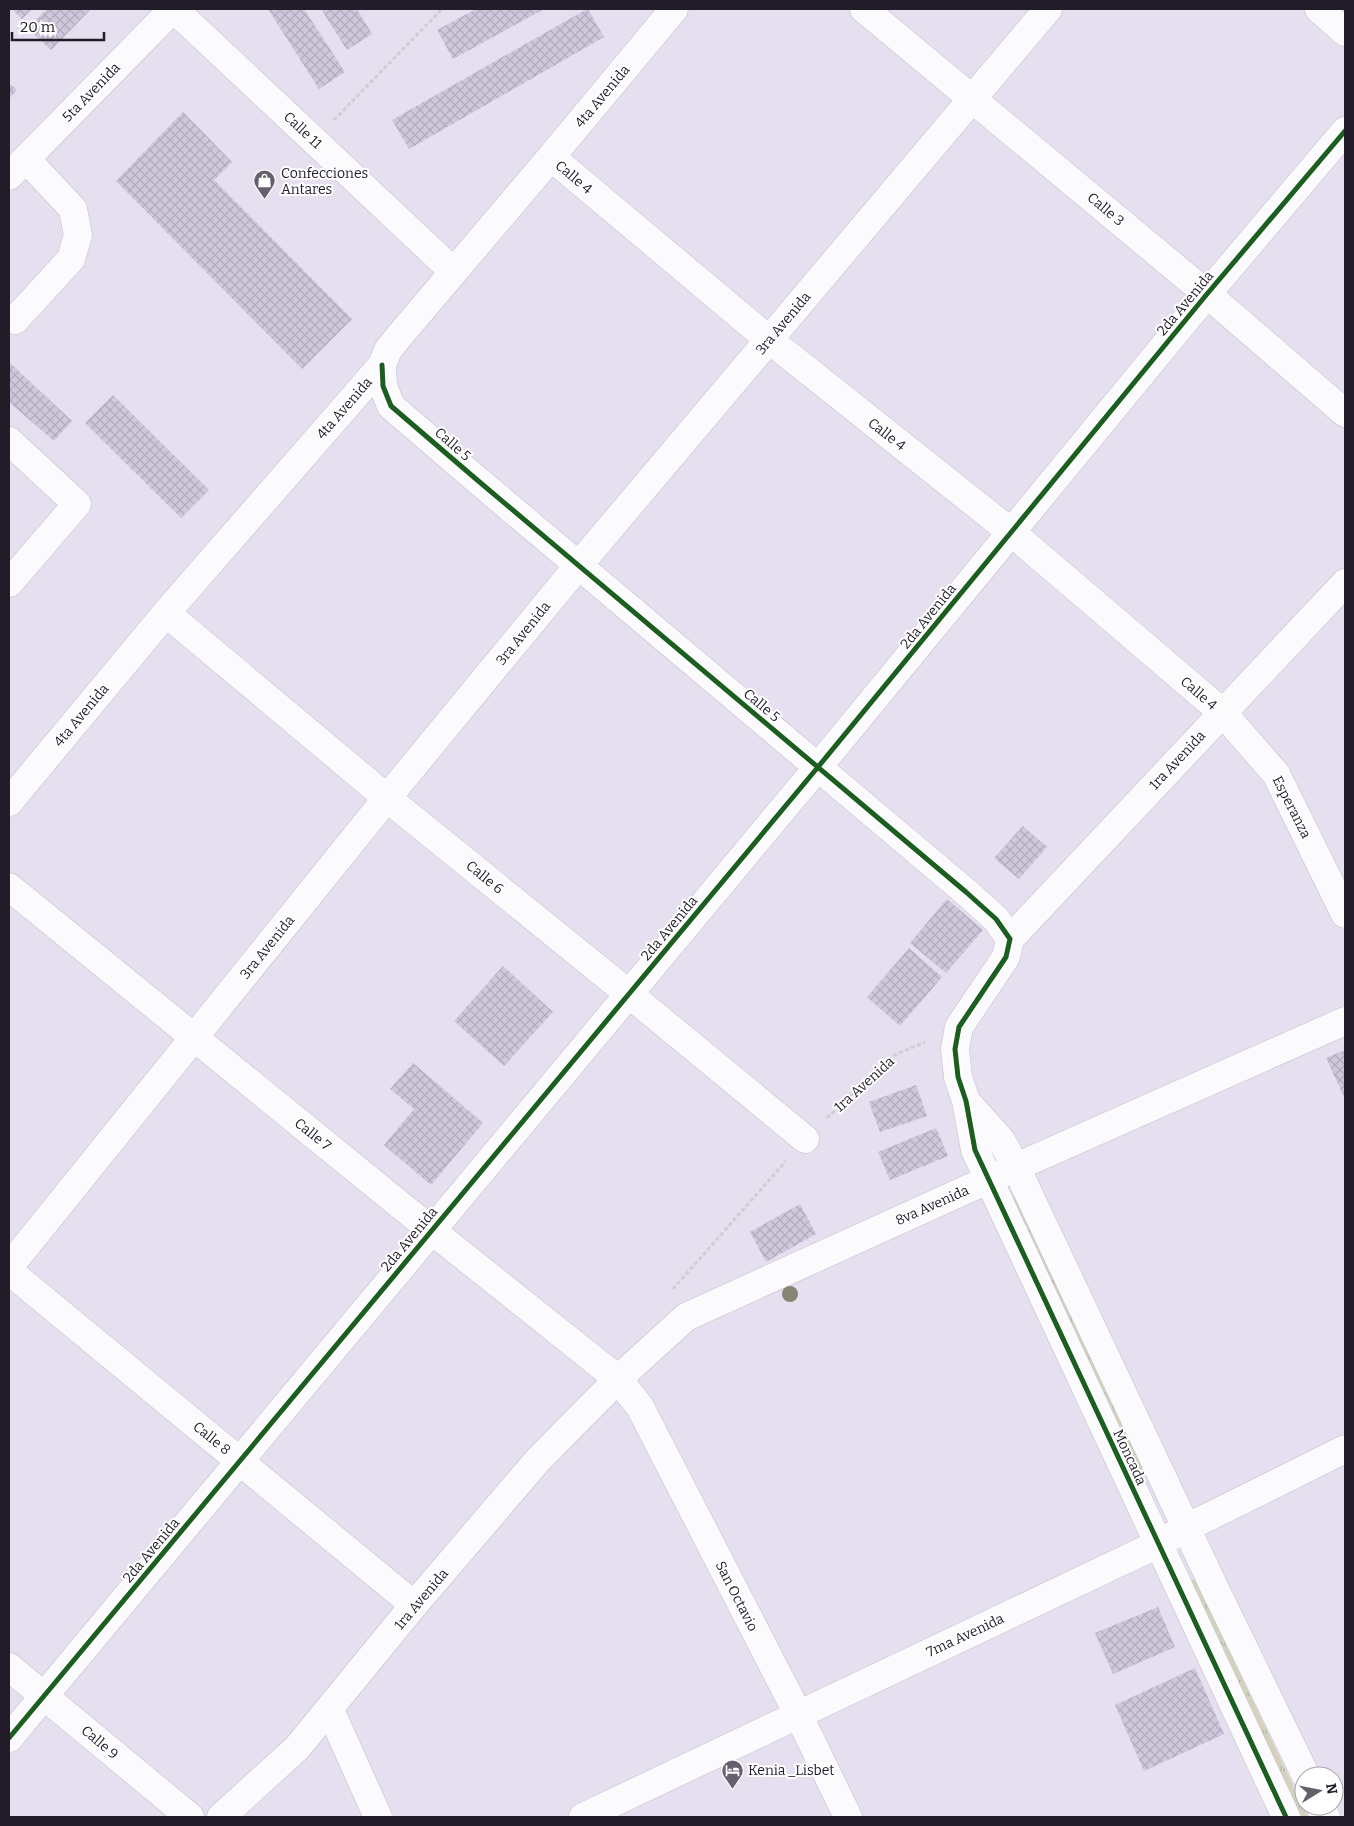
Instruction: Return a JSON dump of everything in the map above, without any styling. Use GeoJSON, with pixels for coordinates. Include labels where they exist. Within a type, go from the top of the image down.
{"type":"FeatureCollection","features":[{"type":"Feature","properties":{"kind":"street","name":"Calle 11"},"geometry":{"type":"LineString","coordinates":[[174,9],[454,272]]}},
{"type":"Feature","properties":{"kind":"street","name":"5ta Avenida"},"geometry":{"type":"LineString","coordinates":[[18,167],[174,9]]}},
{"type":"Feature","properties":{"kind":"street","name":"Calle 3"},"geometry":{"type":"LineString","coordinates":[[864,9],[1207,294],[1345,413]]}},
{"type":"Feature","properties":{"kind":"street","name":"3ra Avenida"},"geometry":{"type":"LineString","coordinates":[[9,1267],[387,798],[578,566],[1048,9]]}},
{"type":"Feature","properties":{"kind":"street"},"geometry":{"type":"LineString","coordinates":[[1319,9],[1345,32]]}},
{"type":"Feature","properties":{"kind":"street","name":"4ta Avenida"},"geometry":{"type":"LineString","coordinates":[[9,802],[166,613],[382,364],[388,350],[551,157],[661,14]]}},
{"type":"Feature","properties":{"kind":"street","name":"2da Avenida"},"geometry":{"type":"LineString","coordinates":[[9,1738],[818,767],[1207,294],[1345,131]]}},
{"type":"Feature","properties":{"kind":"street","name":"Calle 4"},"geometry":{"type":"LineString","coordinates":[[551,157],[768,339],[1012,532],[1222,712]]}},
{"type":"Feature","properties":{"kind":"street"},"geometry":{"type":"LineString","coordinates":[[15,320],[71,259],[78,235],[73,210],[18,167]]}},
{"type":"Feature","properties":{"kind":"street","name":"Calle 5"},"geometry":{"type":"LineString","coordinates":[[382,364],[383,386],[391,406],[966,892],[996,919],[1010,939]]}},
{"type":"Feature","properties":{"kind":"street"},"geometry":{"type":"LineString","coordinates":[[9,441],[77,504],[9,583]]}},
{"type":"Feature","properties":{"kind":"street","name":"1ra Avenida"},"geometry":{"type":"LineString","coordinates":[[1010,939],[1345,583]]}},
{"type":"Feature","properties":{"kind":"street","name":"Calle 6"},"geometry":{"type":"LineString","coordinates":[[166,613],[387,798],[805,1139]]}},
{"type":"Feature","properties":{"kind":"street","name":"Esperanza"},"geometry":{"type":"LineString","coordinates":[[1222,712],[1276,774],[1345,914]]}},
{"type":"Feature","properties":{"kind":"street","name":"Calle 7"},"geometry":{"type":"LineString","coordinates":[[9,887],[431,1230],[618,1378]]}},
{"type":"Feature","properties":{"kind":"street"},"geometry":{"type":"LineString","coordinates":[[966,1101],[958,1077],[955,1049],[958,1027],[1006,958],[1010,939]]}},
{"type":"Feature","properties":{"kind":"street","name":"8va Avenida"},"geometry":{"type":"LineString","coordinates":[[618,1378],[686,1317],[1016,1167],[1345,1021]]}},
{"type":"Feature","properties":{"kind":"street","name":"Moncada"},"geometry":{"type":"LineString","coordinates":[[966,1101],[1001,1140],[1016,1167],[1186,1528],[1301,1766]]}},
{"type":"Feature","properties":{"kind":"street","name":"Moncada"},"geometry":{"type":"LineString","coordinates":[[966,1101],[975,1150],[1286,1817]]}},
{"type":"Feature","properties":{"kind":"street","name":"Calle 8"},"geometry":{"type":"LineString","coordinates":[[9,1271],[414,1605]]}},
{"type":"Feature","properties":{"kind":"street","name":"1ra Avenida"},"geometry":{"type":"LineString","coordinates":[[221,1817],[297,1748],[414,1605],[538,1460],[618,1378]]}},
{"type":"Feature","properties":{"kind":"street","name":"San Octavio"},"geometry":{"type":"LineString","coordinates":[[618,1378],[640,1407],[798,1714],[848,1817]]}},
{"type":"Feature","properties":{"kind":"street","name":"7ma Avenida"},"geometry":{"type":"LineString","coordinates":[[583,1817],[1158,1544],[1186,1528],[1345,1449]]}},
{"type":"Feature","properties":{"kind":"street","name":"Calle 9"},"geometry":{"type":"LineString","coordinates":[[9,1667],[190,1817]]}},
{"type":"Feature","properties":{"kind":"street"},"geometry":{"type":"LineString","coordinates":[[330,1710],[378,1817]]}},
{"type":"Feature","properties":{"kind":"path"},"geometry":{"type":"LineString","coordinates":[[314,140],[442,9]]}},
{"type":"Feature","properties":{"kind":"green space"},"geometry":{"type":"Polygon","coordinates":[[[1015,1196],[1146,1472],[1141,1474],[1010,1199],[1015,1196]]]}},
{"type":"Feature","properties":{"kind":"green space"},"geometry":{"type":"Polygon","coordinates":[[[1195,1579],[1294,1788],[1294,1800],[1190,1581],[1195,1579]]]}},
{"type":"Feature","properties":{"kind":"building"},"geometry":{"type":"Polygon","coordinates":[[[12,9],[32,9],[22,19],[12,9]]]}},
{"type":"Feature","properties":{"kind":"building"},"geometry":{"type":"Polygon","coordinates":[[[47,9],[91,9],[51,50],[28,28],[47,9]]]}},
{"type":"Feature","properties":{"kind":"building"},"geometry":{"type":"Polygon","coordinates":[[[268,9],[304,9],[345,72],[319,89],[268,9]]]}},
{"type":"Feature","properties":{"kind":"building"},"geometry":{"type":"Polygon","coordinates":[[[321,9],[357,9],[372,34],[347,50],[321,9]]]}},
{"type":"Feature","properties":{"kind":"building"},"geometry":{"type":"Polygon","coordinates":[[[476,9],[544,9],[453,59],[437,30],[476,9]]]}},
{"type":"Feature","properties":{"kind":"building"},"geometry":{"type":"Polygon","coordinates":[[[587,9],[604,37],[409,149],[392,120],[587,9]]]}},
{"type":"Feature","properties":{"kind":"building"},"geometry":{"type":"Polygon","coordinates":[[[9,83],[17,90],[9,99],[9,83]]]}},
{"type":"Feature","properties":{"kind":"building"},"geometry":{"type":"Polygon","coordinates":[[[183,112],[232,162],[214,180],[352,319],[302,369],[116,181],[183,112]]]}},
{"type":"Feature","properties":{"kind":"building"},"geometry":{"type":"Polygon","coordinates":[[[9,362],[72,421],[54,441],[9,402],[9,362]]]}},
{"type":"Feature","properties":{"kind":"building"},"geometry":{"type":"Polygon","coordinates":[[[113,395],[209,490],[181,518],[85,423],[113,395]]]}},
{"type":"Feature","properties":{"kind":"building"},"geometry":{"type":"Polygon","coordinates":[[[1023,826],[1047,847],[1019,879],[994,858],[1023,826]]]}},
{"type":"Feature","properties":{"kind":"building"},"geometry":{"type":"Polygon","coordinates":[[[947,899],[983,930],[946,973],[910,943],[947,899]]]}},
{"type":"Feature","properties":{"kind":"building"},"geometry":{"type":"Polygon","coordinates":[[[909,948],[942,977],[900,1026],[867,997],[909,948]]]}},
{"type":"Feature","properties":{"kind":"building"},"geometry":{"type":"Polygon","coordinates":[[[503,966],[553,1012],[504,1066],[454,1021],[503,966]]]}},
{"type":"Feature","properties":{"kind":"building"},"geometry":{"type":"Polygon","coordinates":[[[1345,1050],[1345,1099],[1326,1058],[1345,1050]]]}},
{"type":"Feature","properties":{"kind":"building"},"geometry":{"type":"Polygon","coordinates":[[[413,1063],[483,1123],[431,1185],[384,1145],[414,1109],[390,1089],[413,1063]]]}},
{"type":"Feature","properties":{"kind":"building"},"geometry":{"type":"Polygon","coordinates":[[[916,1085],[927,1116],[880,1132],[869,1102],[916,1085]]]}},
{"type":"Feature","properties":{"kind":"building"},"geometry":{"type":"Polygon","coordinates":[[[936,1128],[948,1156],[890,1180],[878,1152],[936,1128]]]}},
{"type":"Feature","properties":{"kind":"building"},"geometry":{"type":"Polygon","coordinates":[[[800,1204],[816,1234],[766,1262],[750,1232],[800,1204]]]}},
{"type":"Feature","properties":{"kind":"building"},"geometry":{"type":"Polygon","coordinates":[[[1158,1607],[1175,1647],[1113,1674],[1095,1633],[1158,1607]]]}},
{"type":"Feature","properties":{"kind":"building"},"geometry":{"type":"Polygon","coordinates":[[[1195,1668],[1224,1734],[1144,1771],[1115,1705],[1195,1668]]]}},
{"type":"Feature","properties":{"kind":"cycle path"},"geometry":{"type":"LineString","coordinates":[[9,1738],[818,767],[1207,294],[1345,131]]}},
{"type":"Feature","properties":{"kind":"cycle path"},"geometry":{"type":"LineString","coordinates":[[382,365],[383,386],[391,406],[966,892],[996,919],[1010,939],[1006,957],[959,1027],[955,1049],[958,1077],[966,1101],[975,1150],[1286,1817]]}},
{"type":"Feature","properties":{"kind":"place","name":"Confecciones Antares"},"geometry":{"type":"Point","coordinates":[265,200]}},
{"type":"Feature","properties":{"kind":"place","name":"Kenia _Lisbet"},"geometry":{"type":"Point","coordinates":[732,1789]}}]}
